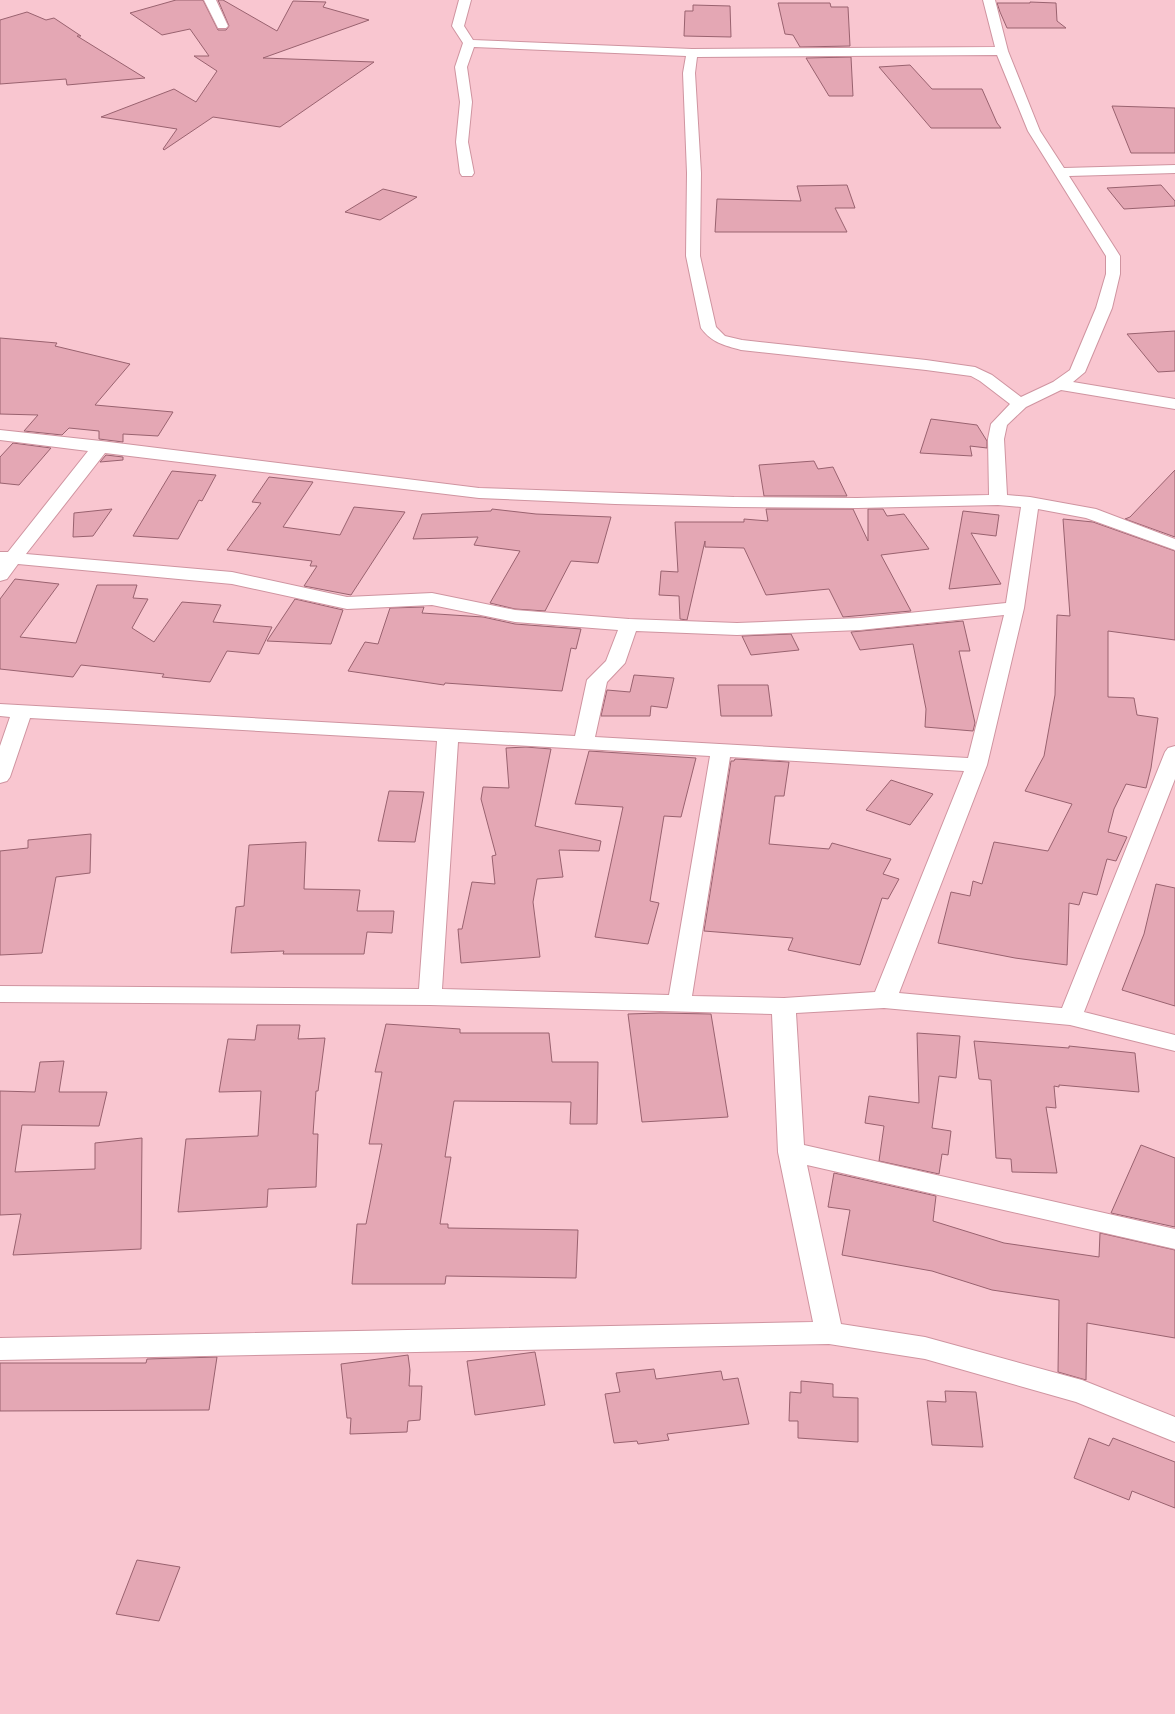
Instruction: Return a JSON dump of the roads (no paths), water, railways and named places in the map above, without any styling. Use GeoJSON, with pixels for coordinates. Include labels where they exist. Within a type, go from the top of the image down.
{"type":"FeatureCollection","features":[{"type":"Feature","properties":{"kind":"street"},"geometry":{"type":"LineString","coordinates":[[210,0],[222,26]]}},
{"type":"Feature","properties":{"kind":"street"},"geometry":{"type":"LineString","coordinates":[[465,0],[458,26],[469,43]]}},
{"type":"Feature","properties":{"kind":"street"},"geometry":{"type":"LineString","coordinates":[[989,0],[1002,51],[1034,131],[1114,256],[1113,274],[1104,308],[1077,372],[1059,385],[1020,404],[999,424],[996,440],[998,500]]}},
{"type":"Feature","properties":{"kind":"street"},"geometry":{"type":"LineString","coordinates":[[469,43],[692,53],[1002,51]]}},
{"type":"Feature","properties":{"kind":"street"},"geometry":{"type":"LineString","coordinates":[[467,173],[462,142],[466,102],[460,67],[469,43]]}},
{"type":"Feature","properties":{"kind":"street"},"geometry":{"type":"LineString","coordinates":[[692,53],[689,73],[694,174],[693,256],[709,328],[720,339],[741,345],[926,365],[975,372],[986,378],[1020,404]]}},
{"type":"Feature","properties":{"kind":"street"},"geometry":{"type":"LineString","coordinates":[[1060,172],[1175,169]]}},
{"type":"Feature","properties":{"kind":"street"},"geometry":{"type":"LineString","coordinates":[[1059,385],[1175,404]]}},
{"type":"Feature","properties":{"kind":"street"},"geometry":{"type":"LineString","coordinates":[[0,435],[479,493],[734,502],[857,503],[998,500],[1030,502],[1090,512],[1141,530],[1175,545]]}},
{"type":"Feature","properties":{"kind":"street"},"geometry":{"type":"LineString","coordinates":[[0,575],[6,558],[100,446]]}},
{"type":"Feature","properties":{"kind":"street"},"geometry":{"type":"LineString","coordinates":[[884,1000],[977,765],[1015,608],[1030,502]]}},
{"type":"Feature","properties":{"kind":"street"},"geometry":{"type":"LineString","coordinates":[[6,558],[232,578],[347,603],[432,599],[515,616],[629,625],[737,629],[860,624],[1015,608]]}},
{"type":"Feature","properties":{"kind":"street"},"geometry":{"type":"LineString","coordinates":[[584,743],[597,680],[615,663],[629,625]]}},
{"type":"Feature","properties":{"kind":"street"},"geometry":{"type":"LineString","coordinates":[[0,710],[721,752],[977,765]]}},
{"type":"Feature","properties":{"kind":"street"},"geometry":{"type":"LineString","coordinates":[[0,777],[22,711]]}},
{"type":"Feature","properties":{"kind":"street"},"geometry":{"type":"LineString","coordinates":[[430,997],[448,735]]}},
{"type":"Feature","properties":{"kind":"street"},"geometry":{"type":"LineString","coordinates":[[679,1004],[721,752]]}},
{"type":"Feature","properties":{"kind":"street"},"geometry":{"type":"LineString","coordinates":[[1070,1017],[1175,752]]}},
{"type":"Feature","properties":{"kind":"street"},"geometry":{"type":"LineString","coordinates":[[0,994],[430,997],[784,1006],[884,1000],[1070,1017],[1175,1043]]}},
{"type":"Feature","properties":{"kind":"street"},"geometry":{"type":"LineString","coordinates":[[784,1006],[791,1152],[829,1333]]}},
{"type":"Feature","properties":{"kind":"street"},"geometry":{"type":"LineString","coordinates":[[791,1152],[1175,1239]]}},
{"type":"Feature","properties":{"kind":"street"},"geometry":{"type":"LineString","coordinates":[[0,1349],[829,1333],[925,1348],[1082,1392],[1175,1430]]}}]}
